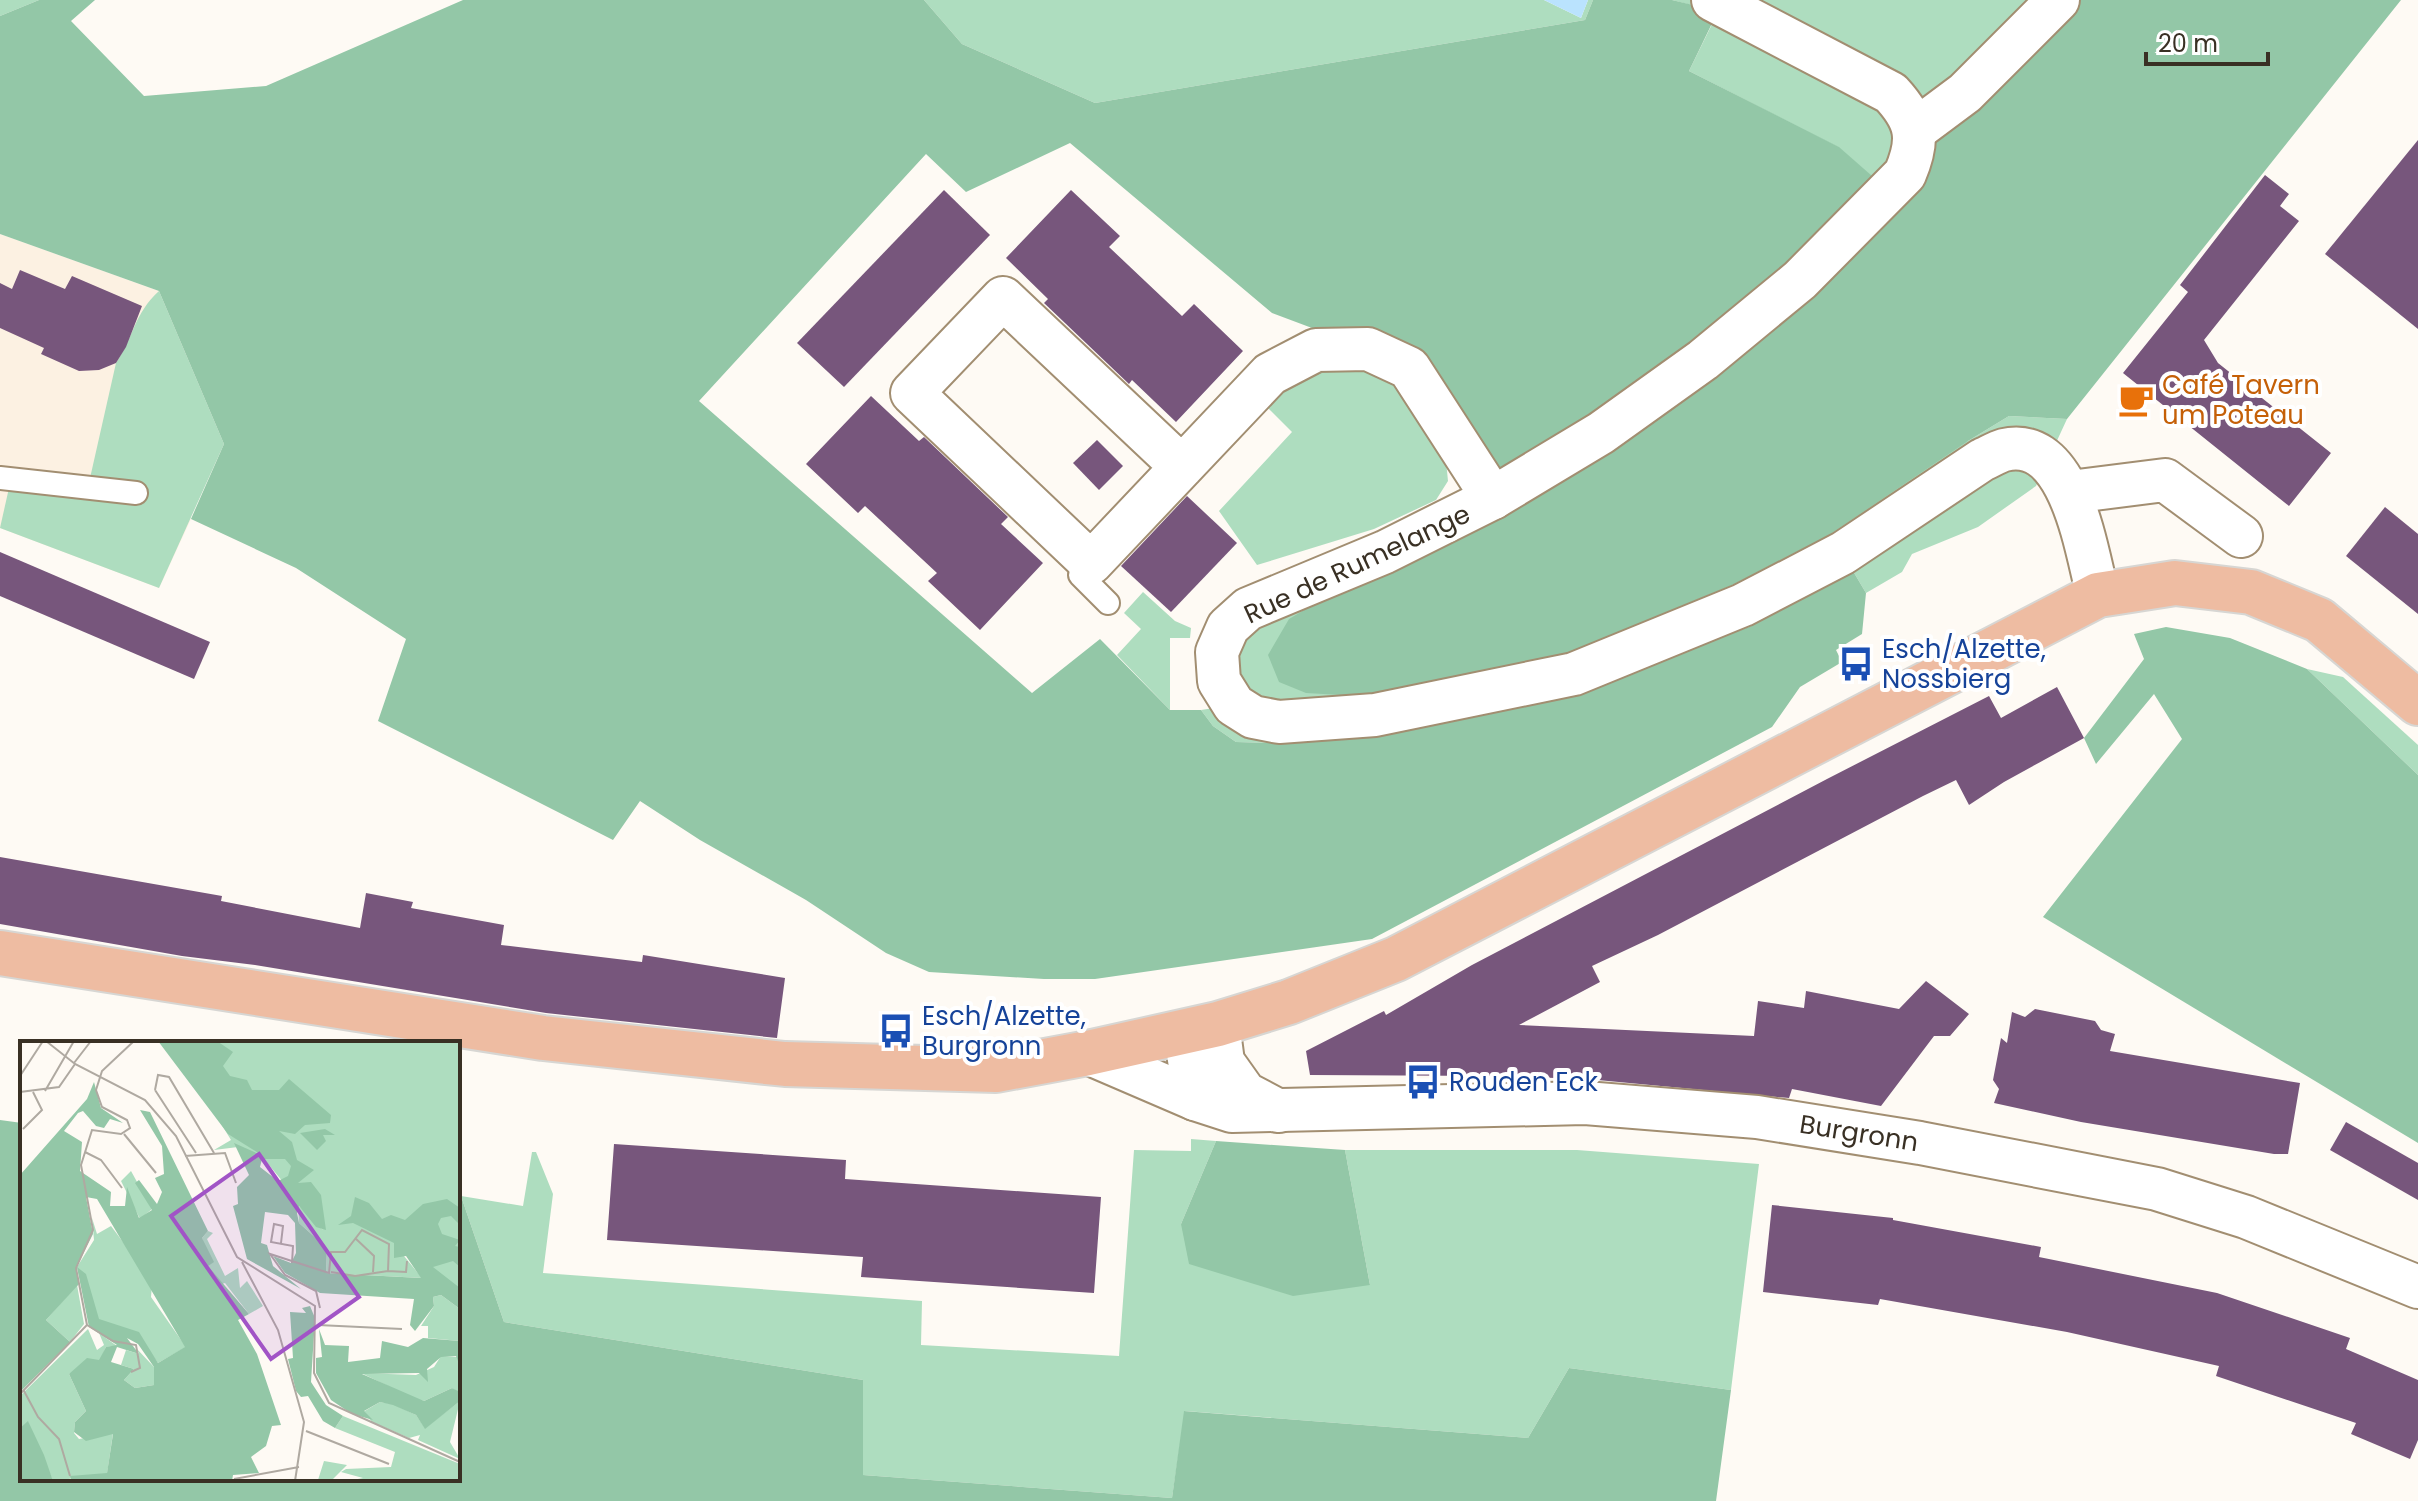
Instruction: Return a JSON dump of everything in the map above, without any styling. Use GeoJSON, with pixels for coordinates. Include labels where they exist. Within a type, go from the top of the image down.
{"type":"FeatureCollection","features":[{"type":"Feature","properties":{"kind":"main road"},"geometry":{"type":"LineString","coordinates":[[0,953],[543,1038],[785,1064],[996,1070],[1202,1028],[1289,1002],[1396,959],[2098,595],[2175,583],[2251,592],[2319,620],[2415,693]]}},
{"type":"Feature","properties":{"kind":"street"},"geometry":{"type":"LineString","coordinates":[[1713,0],[1891,93],[1907,110],[1914,131],[1965,93],[2058,0]]}},
{"type":"Feature","properties":{"kind":"street","name":"Rue de Rumelange"},"geometry":{"type":"LineString","coordinates":[[1914,131],[1914,154],[1905,174],[1800,280],[1703,360],[1626,415],[1493,498],[1385,552],[1248,609],[1228,627],[1217,652],[1219,681],[1234,705],[1253,717],[1279,722],[1375,715],[1574,674],[1743,605],[1843,553],[1982,460],[2007,449],[2035,452],[2057,468],[2070,492],[2098,595]]}},
{"type":"Feature","properties":{"kind":"street"},"geometry":{"type":"LineString","coordinates":[[1091,563],[912,393],[1003,298],[1182,467]]}},
{"type":"Feature","properties":{"kind":"street","name":"Rue de Rumelange"},"geometry":{"type":"LineString","coordinates":[[1091,563],[1270,374],[1316,350],[1368,349],[1409,368],[1493,498]]}},
{"type":"Feature","properties":{"kind":"street"},"geometry":{"type":"LineString","coordinates":[[2070,492],[2165,480],[2241,536]]}},
{"type":"Feature","properties":{"kind":"street"},"geometry":{"type":"LineString","coordinates":[[1195,1099],[1202,1028]]}},
{"type":"Feature","properties":{"kind":"street"},"geometry":{"type":"LineString","coordinates":[[1202,1028],[1245,1093],[1279,1111]]}},
{"type":"Feature","properties":{"kind":"street","name":"Burgronn"},"geometry":{"type":"LineString","coordinates":[[1088,1053],[1195,1099],[1232,1111],[1585,1103],[1757,1117],[1920,1143],[2157,1189],[2246,1217],[2418,1287]]}},
{"type":"Feature","properties":{"kind":"lane"},"geometry":{"type":"LineString","coordinates":[[0,478],[136,493]]}},
{"type":"Feature","properties":{"kind":"lane"},"geometry":{"type":"LineString","coordinates":[[1091,563],[1080,575],[1108,603]]}},
{"type":"Feature","properties":{"kind":"shaded area"},"geometry":{"type":"Polygon","coordinates":[[[0,234],[159,291],[191,519],[159,588],[0,528],[0,234]]]}},
{"type":"Feature","properties":{"kind":"green space"},"geometry":{"type":"Polygon","coordinates":[[[0,0],[39,0],[0,16],[0,0]]]}},
{"type":"Feature","properties":{"kind":"green space"},"geometry":{"type":"Polygon","coordinates":[[[39,0],[95,0],[71,21],[144,96],[266,86],[463,0],[924,0],[962,44],[1095,103],[1585,20],[1593,0],[1672,0],[1718,11],[1689,71],[1839,147],[1888,190],[2061,0],[2401,0],[2067,419],[2009,416],[1829,535],[1732,585],[1565,654],[1376,697],[1306,693],[1279,682],[1268,655],[1289,619],[1492,499],[1368,349],[1272,313],[1070,143],[966,192],[926,154],[699,401],[1032,693],[1100,639],[1170,710],[1201,710],[1213,726],[1236,742],[1274,743],[1381,731],[1577,691],[1749,627],[1853,571],[1866,593],[1862,634],[1836,650],[1842,662],[1800,687],[1772,727],[1372,939],[1095,979],[1044,979],[929,972],[886,953],[806,900],[700,840],[640,801],[613,840],[378,721],[406,639],[296,568],[191,519],[224,444],[159,291],[0,234],[0,16],[39,0]]]}},
{"type":"Feature","properties":{"kind":"green space"},"geometry":{"type":"Polygon","coordinates":[[[924,0],[1544,0],[1581,18],[1588,0],[1593,0],[1585,20],[1095,103],[962,44],[924,0]]]}},
{"type":"Feature","properties":{"kind":"green space"},"geometry":{"type":"Polygon","coordinates":[[[1672,0],[2061,0],[1888,191],[1838,147],[1689,71],[1718,12],[1672,0]]]}},
{"type":"Feature","properties":{"kind":"green space"},"geometry":{"type":"Polygon","coordinates":[[[159,291],[224,444],[159,588],[0,528],[11,479],[88,487],[116,363],[144,308],[159,291]]]}},
{"type":"Feature","properties":{"kind":"green space"},"geometry":{"type":"Polygon","coordinates":[[[1362,366],[1401,385],[1446,461],[1448,481],[1436,500],[1374,529],[1257,565],[1219,511],[1292,432],[1266,406],[1284,388],[1322,368],[1362,366]]]}},
{"type":"Feature","properties":{"kind":"green space"},"geometry":{"type":"Polygon","coordinates":[[[2009,416],[2067,419],[2036,486],[1978,527],[1912,554],[1902,572],[1866,593],[1853,571],[1749,627],[1577,691],[1381,731],[1274,743],[1236,742],[1213,726],[1201,710],[1233,705],[1219,681],[1248,609],[1968,441],[2009,416]]]}},
{"type":"Feature","properties":{"kind":"green space"},"geometry":{"type":"Polygon","coordinates":[[[1143,592],[1175,621],[1191,628],[1190,638],[1170,638],[1170,710],[1117,655],[1141,629],[1124,613],[1143,592]]]}},
{"type":"Feature","properties":{"kind":"green space"},"geometry":{"type":"Polygon","coordinates":[[[2166,627],[2230,638],[2307,669],[2418,775],[2418,1143],[2043,917],[2182,739],[2154,694],[2096,764],[2084,738],[2144,659],[2134,634],[2166,627]]]}},
{"type":"Feature","properties":{"kind":"green space"},"geometry":{"type":"Polygon","coordinates":[[[2307,669],[2343,677],[2418,745],[2418,775],[2307,669]]]}},
{"type":"Feature","properties":{"kind":"green space"},"geometry":{"type":"Polygon","coordinates":[[[0,1120],[20,1123],[20,1481],[460,1481],[460,1196],[504,1322],[863,1380],[863,1475],[1172,1498],[1184,1411],[1528,1438],[1569,1368],[1731,1390],[1716,1501],[0,1501],[0,1120]]]}},
{"type":"Feature","properties":{"kind":"green space"},"geometry":{"type":"Polygon","coordinates":[[[1191,1139],[1216,1141],[1181,1224],[1370,1285],[1345,1150],[1577,1150],[1759,1164],[1731,1390],[1569,1368],[1528,1438],[1185,1411],[1172,1498],[863,1475],[863,1380],[504,1322],[461,1196],[523,1206],[532,1152],[536,1152],[553,1194],[543,1273],[922,1301],[921,1345],[1119,1356],[1134,1150],[1191,1151],[1191,1139]]]}},
{"type":"Feature","properties":{"kind":"green space"},"geometry":{"type":"Polygon","coordinates":[[[1216,1141],[1345,1150],[1370,1285],[1293,1296],[1189,1264],[1181,1224],[1216,1141]]]}},
{"type":"Feature","properties":{"kind":"water"},"geometry":{"type":"Polygon","coordinates":[[[1544,0],[1588,0],[1581,18],[1544,0]]]}},
{"type":"Feature","properties":{"kind":"building"},"geometry":{"type":"Polygon","coordinates":[[[2418,140],[2418,329],[2325,254],[2418,140]]]}},
{"type":"Feature","properties":{"kind":"building"},"geometry":{"type":"Polygon","coordinates":[[[2265,175],[2289,194],[2280,206],[2299,221],[2204,340],[2218,363],[2331,453],[2289,506],[2123,373],[2188,292],[2180,285],[2265,175]]]}},
{"type":"Feature","properties":{"kind":"building"},"geometry":{"type":"Polygon","coordinates":[[[944,190],[990,235],[844,387],[797,343],[944,190]]]}},
{"type":"Feature","properties":{"kind":"building"},"geometry":{"type":"Polygon","coordinates":[[[1071,190],[1120,236],[1109,247],[1182,316],[1194,304],[1243,351],[1176,422],[1132,380],[1129,384],[1044,303],[1048,299],[1006,258],[1071,190]]]}},
{"type":"Feature","properties":{"kind":"building"},"geometry":{"type":"Polygon","coordinates":[[[20,270],[65,289],[72,276],[142,306],[126,347],[116,363],[99,370],[79,371],[41,354],[44,348],[0,328],[0,283],[12,289],[20,270]]]}},
{"type":"Feature","properties":{"kind":"building"},"geometry":{"type":"Polygon","coordinates":[[[871,396],[919,441],[924,437],[1008,517],[1001,524],[1043,563],[980,630],[928,581],[937,573],[865,506],[858,513],[806,464],[871,396]]]}},
{"type":"Feature","properties":{"kind":"building"},"geometry":{"type":"Polygon","coordinates":[[[1097,440],[1123,466],[1099,490],[1073,463],[1097,440]]]}},
{"type":"Feature","properties":{"kind":"building"},"geometry":{"type":"Polygon","coordinates":[[[1187,496],[1237,543],[1171,612],[1121,566],[1187,496]]]}},
{"type":"Feature","properties":{"kind":"building"},"geometry":{"type":"Polygon","coordinates":[[[2385,507],[2418,534],[2418,614],[2346,556],[2385,507]]]}},
{"type":"Feature","properties":{"kind":"building"},"geometry":{"type":"Polygon","coordinates":[[[0,552],[210,642],[194,679],[0,596],[0,552]]]}},
{"type":"Feature","properties":{"kind":"building"},"geometry":{"type":"Polygon","coordinates":[[[2057,687],[2084,738],[1969,805],[1956,780],[1923,796],[1658,935],[1592,966],[1600,982],[1519,1025],[1754,1036],[1758,1001],[1804,1008],[1806,991],[1899,1009],[1926,981],[1969,1014],[1950,1036],[1934,1036],[1881,1106],[1792,1089],[1789,1098],[1587,1079],[1310,1075],[1306,1051],[1384,1011],[1386,1015],[1472,965],[1827,779],[1989,696],[2001,718],[2057,687]]]}},
{"type":"Feature","properties":{"kind":"building"},"geometry":{"type":"Polygon","coordinates":[[[0,857],[222,896],[221,901],[360,928],[366,893],[413,902],[411,908],[504,925],[501,945],[642,962],[643,955],[785,978],[777,1038],[546,1013],[0,924],[0,857]]]}},
{"type":"Feature","properties":{"kind":"building"},"geometry":{"type":"Polygon","coordinates":[[[2035,1009],[2095,1021],[2101,1030],[2115,1034],[2110,1051],[2300,1083],[2288,1154],[2081,1122],[1994,1103],[1999,1089],[1993,1080],[2001,1038],[2007,1043],[2012,1012],[2025,1017],[2035,1009]]]}},
{"type":"Feature","properties":{"kind":"building"},"geometry":{"type":"Polygon","coordinates":[[[2346,1122],[2418,1163],[2418,1200],[2330,1150],[2346,1122]]]}},
{"type":"Feature","properties":{"kind":"building"},"geometry":{"type":"Polygon","coordinates":[[[614,1144],[846,1160],[845,1179],[1101,1197],[1094,1293],[861,1277],[863,1257],[607,1240],[614,1144]]]}},
{"type":"Feature","properties":{"kind":"building"},"geometry":{"type":"Polygon","coordinates":[[[1772,1205],[1893,1218],[2041,1247],[2039,1257],[2217,1293],[2350,1338],[2346,1349],[2418,1380],[2418,1440],[2410,1459],[2351,1434],[2356,1423],[2216,1376],[2219,1366],[2067,1332],[1880,1299],[1878,1305],[1763,1292],[1772,1205]]]}},
{"type":"Feature","properties":{"kind":"place","name":"Café Tavern um Poteau"},"geometry":{"type":"Point","coordinates":[2136,400]}},
{"type":"Feature","properties":{"kind":"place","name":"Esch/Alzette, Nossbierg"},"geometry":{"type":"Point","coordinates":[1856,664]}},
{"type":"Feature","properties":{"kind":"place","name":"Esch/Alzette, Burgronn"},"geometry":{"type":"Point","coordinates":[896,1031]}},
{"type":"Feature","properties":{"kind":"place","name":"Rouden Eck"},"geometry":{"type":"Point","coordinates":[1423,1082]}}]}
